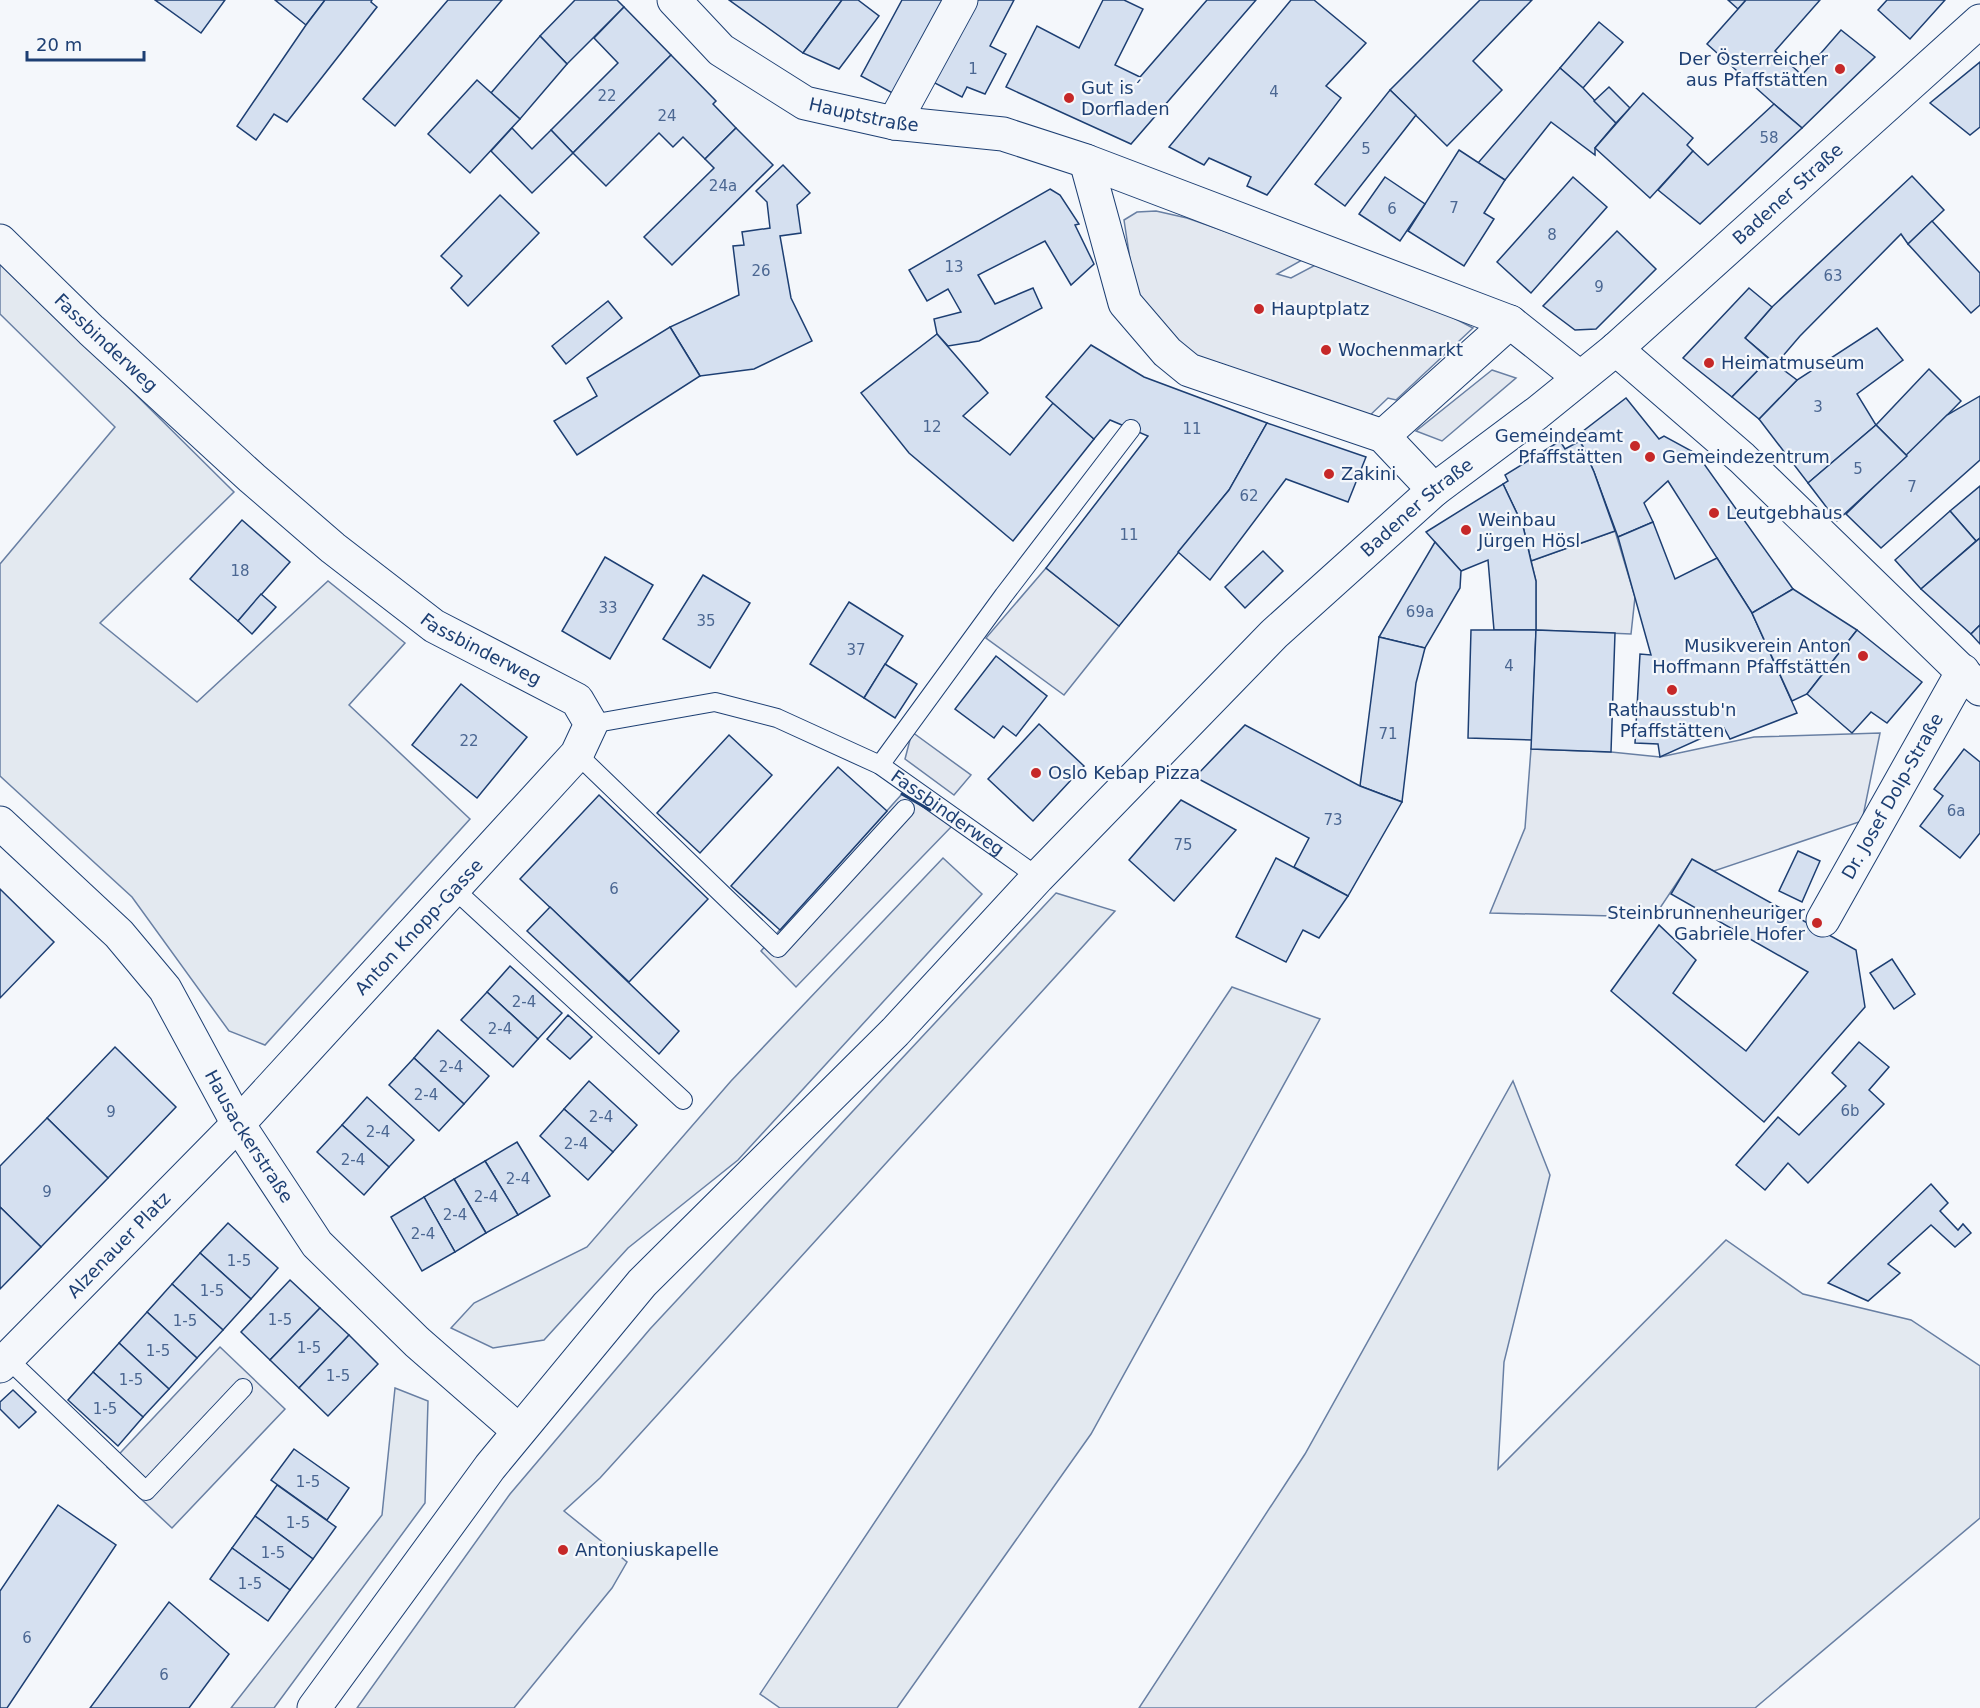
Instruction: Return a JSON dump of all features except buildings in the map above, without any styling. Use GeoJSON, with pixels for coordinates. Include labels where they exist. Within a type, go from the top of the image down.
{"type":"FeatureCollection","features":[{"type":"Feature","properties":{"kind":"street","name":"Hauptstraße"},"geometry":{"type":"LineString","coordinates":[[674,0],[721,50],[804,103],[894,123],[1003,134],[1086,161]]}},
{"type":"Feature","properties":{"kind":"street"},"geometry":{"type":"LineString","coordinates":[[894,123],[961,0]]}},
{"type":"Feature","properties":{"kind":"street","name":"Badener Straße"},"geometry":{"type":"LineString","coordinates":[[314,1708],[519,1431],[642,1283],[895,1032],[1038,877],[1274,634],[1434,490],[1537,413],[1616,349],[1980,21]]}},
{"type":"Feature","properties":{"kind":"street"},"geometry":{"type":"LineString","coordinates":[[1086,161],[1510,322],[1579,377]]}},
{"type":"Feature","properties":{"kind":"street"},"geometry":{"type":"LineString","coordinates":[[1086,161],[1125,303],[1167,352],[1189,370],[1383,436],[1434,490]]}},
{"type":"Feature","properties":{"kind":"street","name":"Fassbinderweg"},"geometry":{"type":"LineString","coordinates":[[0,241],[108,346],[252,478],[333,548],[434,626],[577,700],[591,724]]}},
{"type":"Feature","properties":{"kind":"street"},"geometry":{"type":"LineString","coordinates":[[1383,436],[1510,322]]}},
{"type":"Feature","properties":{"kind":"street","name":"Dr. Josef Dolp-Straße"},"geometry":{"type":"LineString","coordinates":[[1616,349],[1742,458],[1972,680],[1823,920]]}},
{"type":"Feature","properties":{"kind":"street","name":"Anton Knopp-Gasse"},"geometry":{"type":"LineString","coordinates":[[238,1124],[577,754],[591,724]]}},
{"type":"Feature","properties":{"kind":"street","name":"Hausackerstraße"},"geometry":{"type":"LineString","coordinates":[[0,823],[119,934],[165,989],[238,1124],[317,1245],[417,1342],[519,1431]]}},
{"type":"Feature","properties":{"kind":"street","name":"Alzenauer Platz"},"geometry":{"type":"LineString","coordinates":[[4,1363],[238,1124]]}},
{"type":"Feature","properties":{"kind":"lane"},"geometry":{"type":"LineString","coordinates":[[880,765],[1004,595],[1131,429]]}},
{"type":"Feature","properties":{"kind":"lane","name":"Fassbinderweg"},"geometry":{"type":"LineString","coordinates":[[591,724],[715,702],[777,718],[880,765],[1038,877]]}},
{"type":"Feature","properties":{"kind":"lane"},"geometry":{"type":"LineString","coordinates":[[577,754],[778,948],[904,809]]}},
{"type":"Feature","properties":{"kind":"lane"},"geometry":{"type":"LineString","coordinates":[[454,889],[683,1100]]}},
{"type":"Feature","properties":{"kind":"lane"},"geometry":{"type":"LineString","coordinates":[[4,1363],[146,1491],[243,1388]]}},
{"type":"Feature","properties":{"kind":"shaded area","name":"Hauptplatz"},"geometry":{"type":"Polygon","coordinates":[[[1156,211],[1187,218],[1304,259],[1277,274],[1291,278],[1321,262],[1427,304],[1473,328],[1396,400],[1388,398],[1365,420],[1202,366],[1151,324],[1134,286],[1124,220],[1137,212],[1156,211]]]}},
{"type":"Feature","properties":{"kind":"shaded area"},"geometry":{"type":"Polygon","coordinates":[[[0,260],[234,492],[100,623],[197,702],[328,581],[405,643],[349,705],[470,819],[265,1045],[229,1031],[132,897],[0,776],[0,564],[115,427],[0,314],[0,260]]]}},
{"type":"Feature","properties":{"kind":"shaded area"},"geometry":{"type":"Polygon","coordinates":[[[1492,370],[1516,378],[1442,441],[1416,431],[1492,370]]]}},
{"type":"Feature","properties":{"kind":"shaded area"},"geometry":{"type":"Polygon","coordinates":[[[1615,531],[1635,597],[1631,634],[1536,630],[1536,581],[1531,561],[1615,531]]]}},
{"type":"Feature","properties":{"kind":"shaded area"},"geometry":{"type":"Polygon","coordinates":[[[1046,568],[1119,626],[1064,695],[986,638],[1046,568]]]}},
{"type":"Feature","properties":{"kind":"shaded area"},"geometry":{"type":"Polygon","coordinates":[[[912,732],[971,775],[954,795],[905,759],[912,732]]]}},
{"type":"Feature","properties":{"kind":"shaded area"},"geometry":{"type":"Polygon","coordinates":[[[1880,733],[1862,821],[1714,871],[1692,860],[1654,917],[1490,913],[1525,828],[1531,749],[1611,752],[1660,757],[1754,737],[1880,733]]]}},
{"type":"Feature","properties":{"kind":"shaded area"},"geometry":{"type":"Polygon","coordinates":[[[902,794],[954,824],[796,987],[761,951],[902,794]]]}},
{"type":"Feature","properties":{"kind":"shaded area"},"geometry":{"type":"Polygon","coordinates":[[[943,858],[982,894],[738,1160],[628,1248],[544,1340],[493,1348],[451,1328],[474,1303],[587,1247],[731,1081],[943,858]]]}},
{"type":"Feature","properties":{"kind":"shaded area"},"geometry":{"type":"Polygon","coordinates":[[[1056,893],[1115,911],[600,1478],[564,1511],[627,1562],[612,1588],[514,1708],[357,1708],[510,1494],[650,1329],[1056,893]]]}},
{"type":"Feature","properties":{"kind":"shaded area"},"geometry":{"type":"Polygon","coordinates":[[[1232,987],[1320,1019],[1091,1434],[897,1708],[780,1708],[760,1694],[1232,987]]]}},
{"type":"Feature","properties":{"kind":"shaded area"},"geometry":{"type":"Polygon","coordinates":[[[1513,1081],[1550,1175],[1504,1362],[1498,1469],[1726,1240],[1803,1294],[1911,1320],[1980,1366],[1980,1518],[1755,1708],[1139,1708],[1305,1454],[1513,1081]]]}},
{"type":"Feature","properties":{"kind":"shaded area"},"geometry":{"type":"Polygon","coordinates":[[[220,1347],[285,1409],[172,1528],[107,1467],[220,1347]]]}},
{"type":"Feature","properties":{"kind":"shaded area"},"geometry":{"type":"Polygon","coordinates":[[[395,1388],[428,1401],[425,1503],[274,1708],[231,1708],[382,1515],[395,1388]]]}},
{"type":"Feature","properties":{"kind":"wall"},"geometry":{"type":"LineString","coordinates":[[902,794],[930,810]]}},
{"type":"Feature","properties":{"kind":"place","name":"Der Österreicher aus Pfaffstätten"},"geometry":{"type":"Point","coordinates":[1840,69]}},
{"type":"Feature","properties":{"kind":"place","name":"Gut is´ Dorfladen"},"geometry":{"type":"Point","coordinates":[1069,98]}},
{"type":"Feature","properties":{"kind":"place","name":"Hauptplatz"},"geometry":{"type":"Point","coordinates":[1259,309]}},
{"type":"Feature","properties":{"kind":"place","name":"Wochenmarkt"},"geometry":{"type":"Point","coordinates":[1326,350]}},
{"type":"Feature","properties":{"kind":"place","name":"Heimatmuseum"},"geometry":{"type":"Point","coordinates":[1709,363]}},
{"type":"Feature","properties":{"kind":"place","name":"Gemeindeamt Pfaffstätten"},"geometry":{"type":"Point","coordinates":[1635,446]}},
{"type":"Feature","properties":{"kind":"place","name":"Gemeindezentrum"},"geometry":{"type":"Point","coordinates":[1650,457]}},
{"type":"Feature","properties":{"kind":"place","name":"Zakini"},"geometry":{"type":"Point","coordinates":[1329,474]}},
{"type":"Feature","properties":{"kind":"place","name":"Leutgebhaus"},"geometry":{"type":"Point","coordinates":[1714,513]}},
{"type":"Feature","properties":{"kind":"place","name":"Weinbau Jürgen Hösl"},"geometry":{"type":"Point","coordinates":[1466,530]}},
{"type":"Feature","properties":{"kind":"place","name":"Musikverein Anton Hoffmann Pfaffstätten"},"geometry":{"type":"Point","coordinates":[1863,656]}},
{"type":"Feature","properties":{"kind":"place","name":"Rathausstub'n Pfaffstätten"},"geometry":{"type":"Point","coordinates":[1672,690]}},
{"type":"Feature","properties":{"kind":"place","name":"Oslo Kebap Pizza"},"geometry":{"type":"Point","coordinates":[1036,773]}},
{"type":"Feature","properties":{"kind":"place","name":"Steinbrunnenheuriger Gabriele Hofer"},"geometry":{"type":"Point","coordinates":[1817,923]}},
{"type":"Feature","properties":{"kind":"place","name":"Antoniuskapelle"},"geometry":{"type":"Point","coordinates":[563,1550]}}]}
